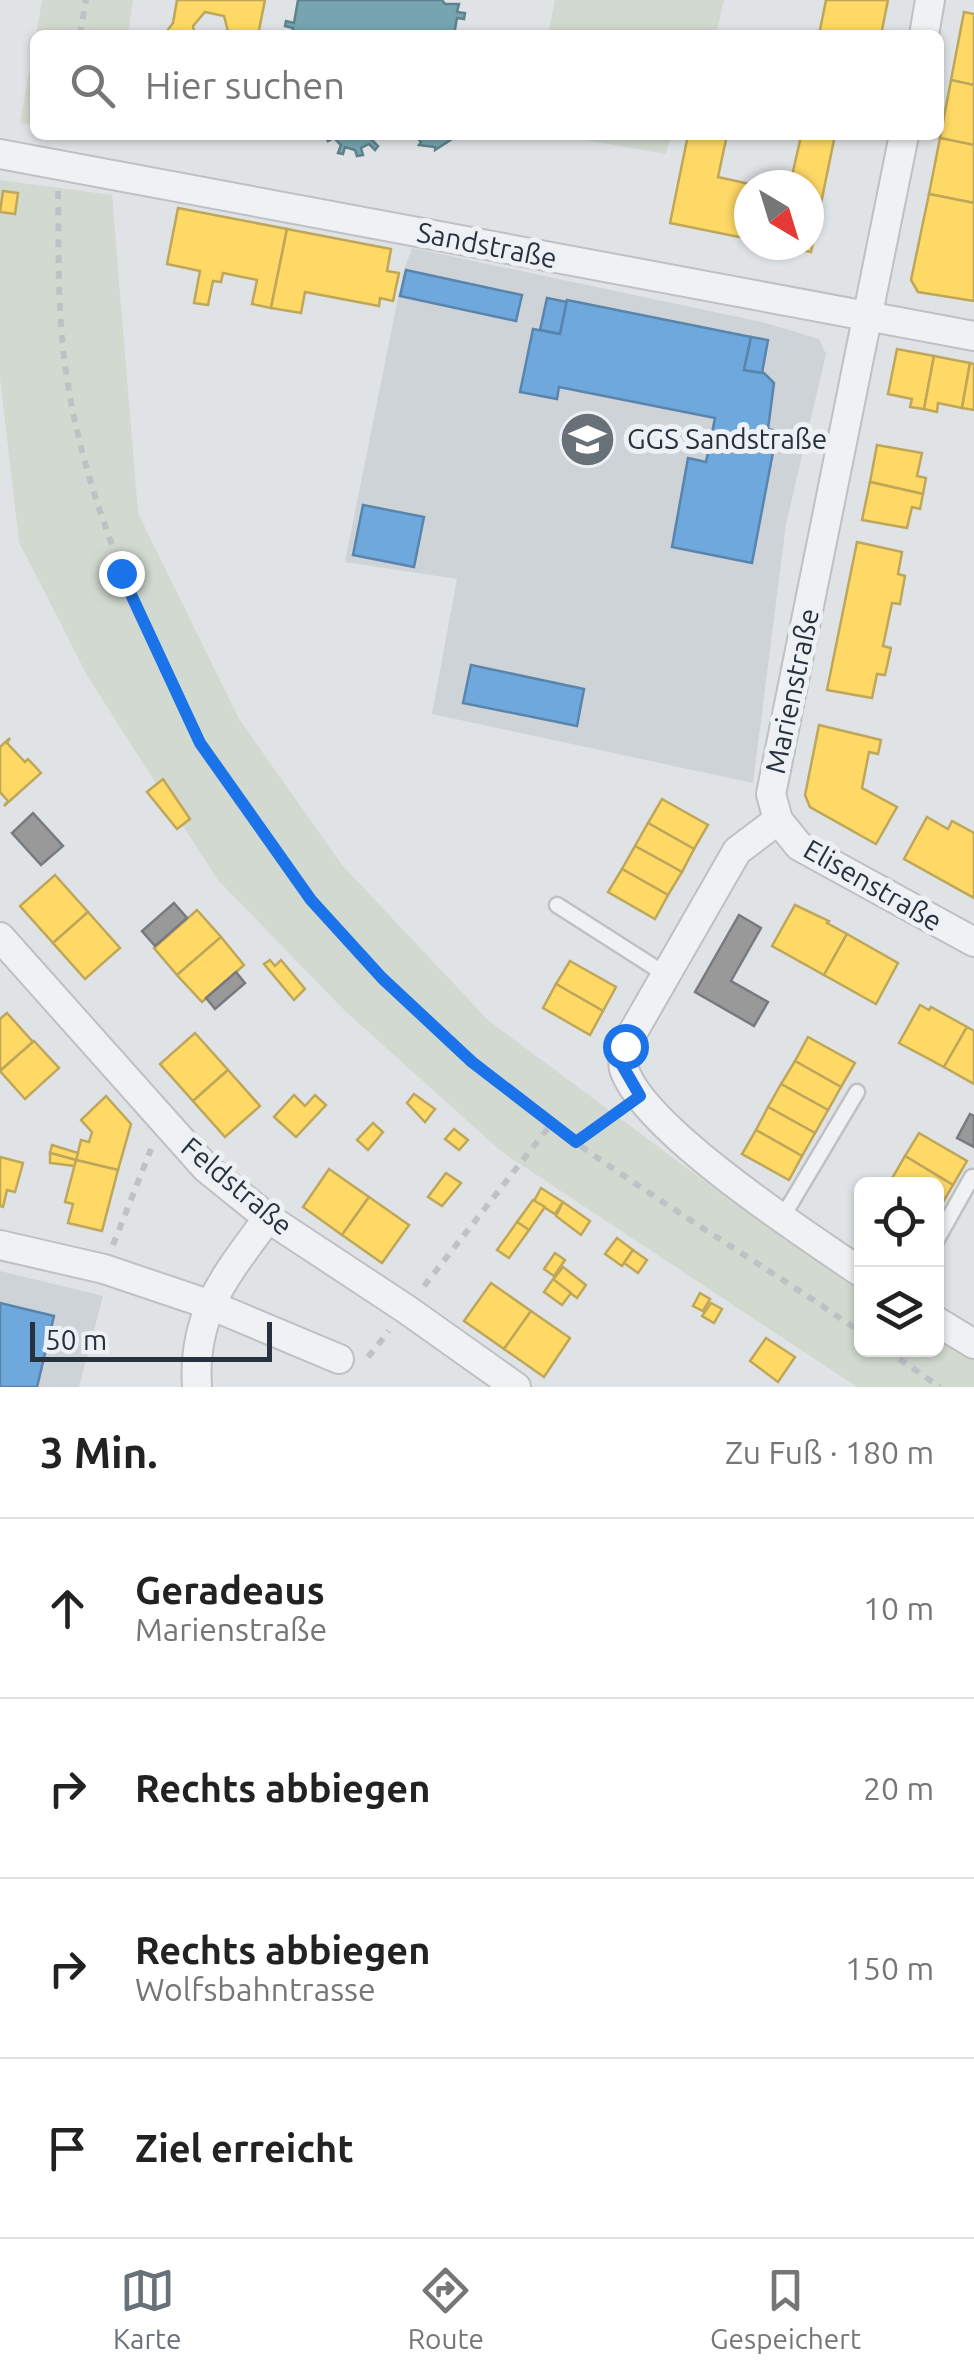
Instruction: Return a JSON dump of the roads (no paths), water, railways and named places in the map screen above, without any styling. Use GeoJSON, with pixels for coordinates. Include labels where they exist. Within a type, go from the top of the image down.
{"type":"FeatureCollection","features":[{"type":"Feature","properties":{"kind":"street"},"geometry":{"type":"LineString","coordinates":[[925,30],[930,0]]}},
{"type":"Feature","properties":{"kind":"street","name":"Marienstraße"},"geometry":{"type":"LineString","coordinates":[[778,820],[771,794],[903,140]]}},
{"type":"Feature","properties":{"kind":"street","name":"Sandstraße"},"geometry":{"type":"LineString","coordinates":[[0,154],[974,336]]}},
{"type":"Feature","properties":{"kind":"street"},"geometry":{"type":"LineString","coordinates":[[778,820],[737,851],[625,1046],[622,1065],[640,1096],[688,1145],[854,1268]]}},
{"type":"Feature","properties":{"kind":"street","name":"Elisenstraße"},"geometry":{"type":"LineString","coordinates":[[778,820],[799,846],[974,942]]}},
{"type":"Feature","properties":{"kind":"street","name":"Feldstraße"},"geometry":{"type":"LineString","coordinates":[[0,936],[206,1168],[268,1218],[516,1387]]}},
{"type":"Feature","properties":{"kind":"street"},"geometry":{"type":"LineString","coordinates":[[197,1387],[198,1341],[208,1304],[268,1218]]}},
{"type":"Feature","properties":{"kind":"street"},"geometry":{"type":"LineString","coordinates":[[0,1245],[104,1269],[208,1304],[340,1359]]}},
{"type":"Feature","properties":{"kind":"street"},"geometry":{"type":"LineString","coordinates":[[944,1327],[974,1344]]}},
{"type":"Feature","properties":{"kind":"lane"},"geometry":{"type":"LineString","coordinates":[[557,906],[668,976]]}},
{"type":"Feature","properties":{"kind":"lane"},"geometry":{"type":"LineString","coordinates":[[782,1218],[858,1092]]}},
{"type":"Feature","properties":{"kind":"lane"},"geometry":{"type":"LineString","coordinates":[[944,1227],[972,1178]]}},
{"type":"Feature","properties":{"kind":"place","name":"GGS Sandstraße"},"geometry":{"type":"Point","coordinates":[588,439]}}]}
